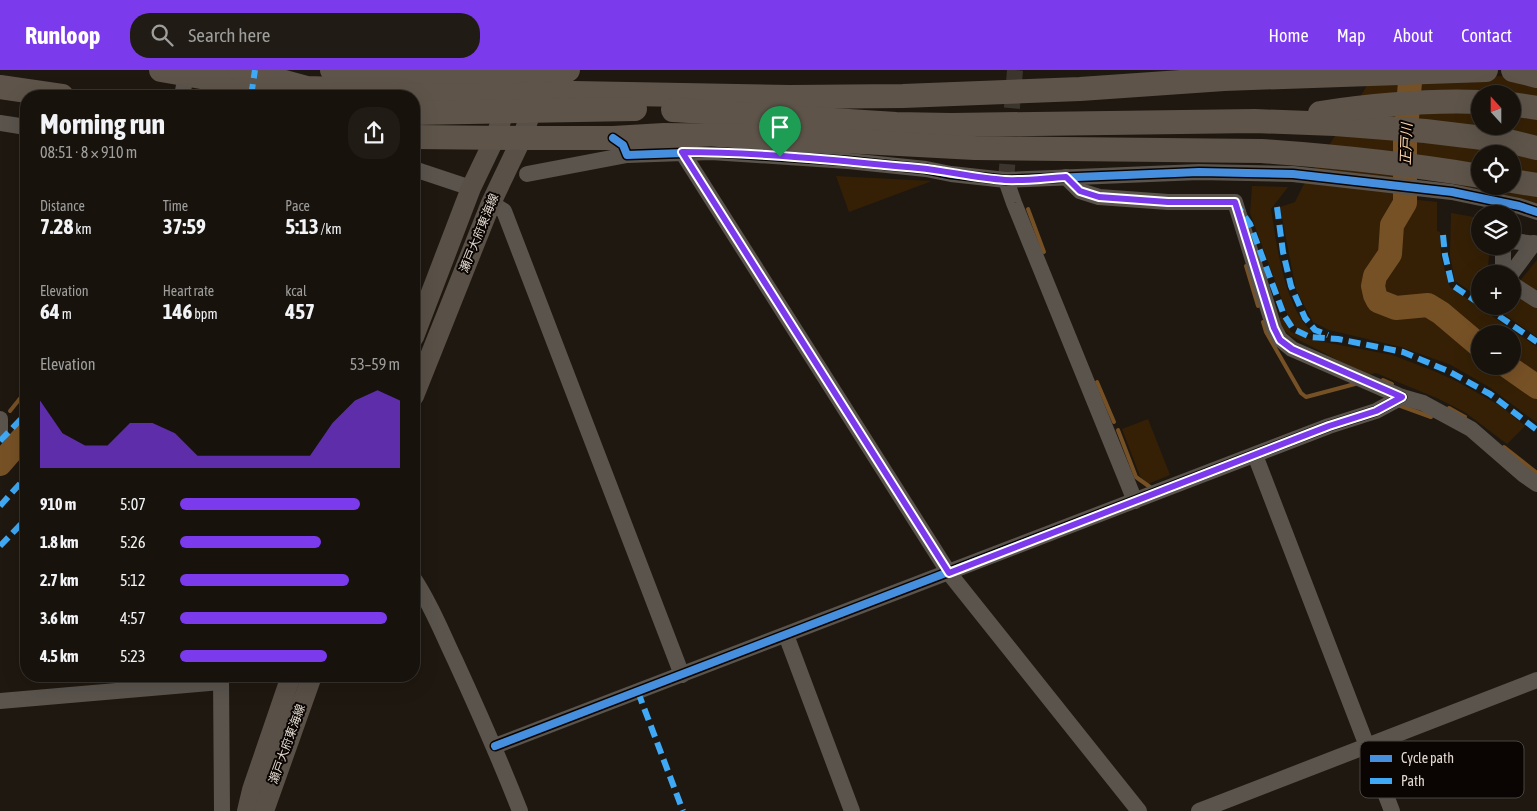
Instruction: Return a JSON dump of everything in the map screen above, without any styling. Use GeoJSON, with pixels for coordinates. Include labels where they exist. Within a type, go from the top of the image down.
{"type":"FeatureCollection","features":[{"type":"Feature","properties":{"kind":"highway"},"geometry":{"type":"LineString","coordinates":[[161,70],[271,90]]}},
{"type":"Feature","properties":{"kind":"highway"},"geometry":{"type":"LineString","coordinates":[[240,70],[307,88],[367,90]]}},
{"type":"Feature","properties":{"kind":"highway"},"geometry":{"type":"LineString","coordinates":[[332,70],[463,72],[568,70]]}},
{"type":"Feature","properties":{"kind":"highway"},"geometry":{"type":"LineString","coordinates":[[420,92],[575,92],[799,97],[903,96],[1224,79],[1486,70]]}},
{"type":"Feature","properties":{"kind":"highway"},"geometry":{"type":"LineString","coordinates":[[1513,70],[1537,76]]}},
{"type":"Feature","properties":{"kind":"highway"},"geometry":{"type":"LineString","coordinates":[[0,87],[21,90]]}},
{"type":"Feature","properties":{"kind":"highway"},"geometry":{"type":"LineString","coordinates":[[709,136],[790,113],[907,105],[1018,91]]}},
{"type":"Feature","properties":{"kind":"highway"},"geometry":{"type":"LineString","coordinates":[[1045,148],[1207,132],[1347,109],[1471,102]]}},
{"type":"Feature","properties":{"kind":"highway"},"geometry":{"type":"LineString","coordinates":[[1521,105],[1537,108]]}},
{"type":"Feature","properties":{"kind":"highway"},"geometry":{"type":"LineString","coordinates":[[420,113],[656,109],[896,124],[951,125],[1255,121],[1335,124],[1405,130],[1537,146]]}},
{"type":"Feature","properties":{"kind":"highway"},"geometry":{"type":"LineString","coordinates":[[420,137],[522,138],[620,147],[664,135],[748,136],[975,148],[1261,151],[1308,154],[1454,182],[1471,178]]}},
{"type":"Feature","properties":{"kind":"highway"},"geometry":{"type":"LineString","coordinates":[[1521,182],[1537,185]]}},
{"type":"Feature","properties":{"kind":"main road","name":"瀬戸大府東海線"},"geometry":{"type":"LineString","coordinates":[[420,321],[471,188],[496,138],[519,70]]}},
{"type":"Feature","properties":{"kind":"main road","name":"瀬戸大府東海線"},"geometry":{"type":"LineString","coordinates":[[420,381],[491,203],[522,138],[547,70]]}},
{"type":"Feature","properties":{"kind":"main road","name":"瀬戸大府東海線"},"geometry":{"type":"LineString","coordinates":[[247,811],[252,790],[289,682]]}},
{"type":"Feature","properties":{"kind":"main road","name":"瀬戸大府東海線"},"geometry":{"type":"LineString","coordinates":[[264,811],[310,682]]}},
{"type":"Feature","properties":{"kind":"street"},"geometry":{"type":"LineString","coordinates":[[183,90],[187,70]]}},
{"type":"Feature","properties":{"kind":"street"},"geometry":{"type":"LineString","coordinates":[[278,90],[280,70]]}},
{"type":"Feature","properties":{"kind":"street"},"geometry":{"type":"LineString","coordinates":[[0,123],[20,126]]}},
{"type":"Feature","properties":{"kind":"street"},"geometry":{"type":"LineString","coordinates":[[527,174],[620,147],[848,161],[1006,180],[1199,172],[1293,174],[1454,182],[1537,212]]}},
{"type":"Feature","properties":{"kind":"street"},"geometry":{"type":"LineString","coordinates":[[682,152],[949,573],[1139,811]]}},
{"type":"Feature","properties":{"kind":"street"},"geometry":{"type":"LineString","coordinates":[[420,171],[471,188]]}},
{"type":"Feature","properties":{"kind":"street"},"geometry":{"type":"LineString","coordinates":[[1066,177],[1080,191],[1099,197],[1168,202],[1235,202],[1274,328],[1280,340],[1292,349],[1402,397],[1423,403],[1472,429],[1524,475],[1537,484]]}},
{"type":"Feature","properties":{"kind":"street"},"geometry":{"type":"LineString","coordinates":[[1006,180],[1136,501]]}},
{"type":"Feature","properties":{"kind":"street"},"geometry":{"type":"LineString","coordinates":[[491,203],[504,212],[682,675]]}},
{"type":"Feature","properties":{"kind":"street"},"geometry":{"type":"LineString","coordinates":[[1521,242],[1535,244]]}},
{"type":"Feature","properties":{"kind":"street"},"geometry":{"type":"LineString","coordinates":[[1518,265],[1535,244]]}},
{"type":"Feature","properties":{"kind":"street"},"geometry":{"type":"LineString","coordinates":[[1521,290],[1537,300]]}},
{"type":"Feature","properties":{"kind":"street"},"geometry":{"type":"LineString","coordinates":[[495,746],[1255,454],[1329,426],[1376,411],[1402,397]]}},
{"type":"Feature","properties":{"kind":"street"},"geometry":{"type":"LineString","coordinates":[[0,419],[0,433]]}},
{"type":"Feature","properties":{"kind":"street"},"geometry":{"type":"LineString","coordinates":[[1255,454],[1365,741]]}},
{"type":"Feature","properties":{"kind":"street"},"geometry":{"type":"LineString","coordinates":[[420,588],[428,601],[495,746],[520,811]]}},
{"type":"Feature","properties":{"kind":"street"},"geometry":{"type":"LineString","coordinates":[[786,635],[852,811]]}},
{"type":"Feature","properties":{"kind":"street"},"geometry":{"type":"LineString","coordinates":[[1380,741],[1537,680]]}},
{"type":"Feature","properties":{"kind":"street"},"geometry":{"type":"LineString","coordinates":[[0,701],[191,682]]}},
{"type":"Feature","properties":{"kind":"street"},"geometry":{"type":"LineString","coordinates":[[221,682],[222,811]]}},
{"type":"Feature","properties":{"kind":"street"},"geometry":{"type":"LineString","coordinates":[[1199,811],[1360,749]]}},
{"type":"Feature","properties":{"kind":"street"},"geometry":{"type":"LineString","coordinates":[[1387,798],[1392,811]]}},
{"type":"Feature","properties":{"kind":"shaded area"},"geometry":{"type":"Polygon","coordinates":[[[1517,76],[1537,82],[1537,101],[1521,97],[1521,85],[1471,85],[1471,135],[1521,135],[1521,111],[1537,113],[1537,177],[1521,174],[1521,145],[1471,145],[1471,166],[1408,156],[1416,77],[1517,76]]]}},
{"type":"Feature","properties":{"kind":"shaded area"},"geometry":{"type":"Polygon","coordinates":[[[1372,78],[1404,80],[1396,144],[1403,196],[1399,206],[1389,219],[1386,252],[1372,276],[1370,286],[1374,299],[1389,310],[1427,308],[1439,314],[1471,343],[1471,375],[1513,375],[1537,392],[1537,423],[1489,387],[1451,365],[1401,347],[1329,330],[1313,322],[1296,290],[1280,207],[1295,202],[1303,186],[1372,78]]]}},
{"type":"Feature","properties":{"kind":"shaded area"},"geometry":{"type":"Polygon","coordinates":[[[836,176],[932,181],[849,212],[836,176]]]}},
{"type":"Feature","properties":{"kind":"shaded area"},"geometry":{"type":"Polygon","coordinates":[[[1457,181],[1471,184],[1471,191],[1456,188],[1457,181]]]}},
{"type":"Feature","properties":{"kind":"shaded area"},"geometry":{"type":"Polygon","coordinates":[[[1252,186],[1288,187],[1271,209],[1278,250],[1289,294],[1303,321],[1312,332],[1308,334],[1296,327],[1289,319],[1250,213],[1252,186]]]}},
{"type":"Feature","properties":{"kind":"shaded area"},"geometry":{"type":"Polygon","coordinates":[[[1521,192],[1537,194],[1537,204],[1491,195],[1521,195],[1521,192]]]}},
{"type":"Feature","properties":{"kind":"shaded area"},"geometry":{"type":"Polygon","coordinates":[[[1409,199],[1437,202],[1437,231],[1440,232],[1441,257],[1450,287],[1471,301],[1471,315],[1491,315],[1505,325],[1471,325],[1471,332],[1429,297],[1424,295],[1421,297],[1422,302],[1412,305],[1406,305],[1397,299],[1386,302],[1380,299],[1375,287],[1380,273],[1390,262],[1399,239],[1396,230],[1409,199]]]}},
{"type":"Feature","properties":{"kind":"shaded area"},"geometry":{"type":"Polygon","coordinates":[[[1451,213],[1471,216],[1471,255],[1489,255],[1488,265],[1471,265],[1471,292],[1455,281],[1450,256],[1451,213]]]}},
{"type":"Feature","properties":{"kind":"shaded area"},"geometry":{"type":"Polygon","coordinates":[[[1537,260],[1537,291],[1521,280],[1537,260]]]}},
{"type":"Feature","properties":{"kind":"shaded area"},"geometry":{"type":"Polygon","coordinates":[[[1521,296],[1537,307],[1537,337],[1505,315],[1521,315],[1521,296]]]}},
{"type":"Feature","properties":{"kind":"shaded area"},"geometry":{"type":"Polygon","coordinates":[[[1281,316],[1291,332],[1308,339],[1392,355],[1434,371],[1499,405],[1525,426],[1507,444],[1466,413],[1439,399],[1376,373],[1367,375],[1289,335],[1282,327],[1279,318],[1281,316]]]}},
{"type":"Feature","properties":{"kind":"shaded area"},"geometry":{"type":"Polygon","coordinates":[[[1521,336],[1537,347],[1537,380],[1521,367],[1521,336]]]}},
{"type":"Feature","properties":{"kind":"shaded area"},"geometry":{"type":"Polygon","coordinates":[[[1148,419],[1170,475],[1148,484],[1140,476],[1122,429],[1148,419]]]}},
{"type":"Feature","properties":{"kind":"waterway","name":"正戸川"},"geometry":{"type":"LineString","coordinates":[[1411,70],[1405,142],[1405,203],[1392,225],[1390,254],[1375,276],[1373,286],[1375,295],[1378,301],[1396,308],[1428,305],[1441,313],[1471,338]]}},
{"type":"Feature","properties":{"kind":"waterway"},"geometry":{"type":"LineString","coordinates":[[1028,209],[1044,252]]}},
{"type":"Feature","properties":{"kind":"waterway"},"geometry":{"type":"LineString","coordinates":[[1246,266],[1258,306]]}},
{"type":"Feature","properties":{"kind":"waterway"},"geometry":{"type":"LineString","coordinates":[[1263,322],[1266,332],[1301,393],[1306,397],[1355,384]]}},
{"type":"Feature","properties":{"kind":"waterway","name":"正戸川"},"geometry":{"type":"LineString","coordinates":[[1520,375],[1537,387]]}},
{"type":"Feature","properties":{"kind":"waterway"},"geometry":{"type":"LineString","coordinates":[[1383,380],[1392,384]]}},
{"type":"Feature","properties":{"kind":"waterway"},"geometry":{"type":"LineString","coordinates":[[1097,382],[1114,422]]}},
{"type":"Feature","properties":{"kind":"waterway"},"geometry":{"type":"LineString","coordinates":[[10,411],[20,398]]}},
{"type":"Feature","properties":{"kind":"waterway"},"geometry":{"type":"LineString","coordinates":[[1398,405],[1431,417]]}},
{"type":"Feature","properties":{"kind":"waterway"},"geometry":{"type":"LineString","coordinates":[[1449,408],[1465,417]]}},
{"type":"Feature","properties":{"kind":"waterway"},"geometry":{"type":"LineString","coordinates":[[1118,430],[1136,477],[1150,487]]}},
{"type":"Feature","properties":{"kind":"waterway"},"geometry":{"type":"LineString","coordinates":[[0,464],[20,441]]}},
{"type":"Feature","properties":{"kind":"waterway"},"geometry":{"type":"LineString","coordinates":[[1504,447],[1537,473]]}},
{"type":"Feature","properties":{"kind":"tunnel"},"geometry":{"type":"LineString","coordinates":[[1006,180],[1015,70]]}},
{"type":"Feature","properties":{"kind":"marked path"},"geometry":{"type":"LineString","coordinates":[[252,90],[255,70]]}},
{"type":"Feature","properties":{"kind":"marked path"},"geometry":{"type":"LineString","coordinates":[[1235,202],[1250,224],[1284,315],[1293,329],[1310,337],[1338,339],[1403,352],[1448,371],[1490,394],[1537,430]]}},
{"type":"Feature","properties":{"kind":"marked path"},"geometry":{"type":"LineString","coordinates":[[1277,207],[1283,252],[1291,286],[1305,318],[1315,330],[1328,335]]}},
{"type":"Feature","properties":{"kind":"marked path"},"geometry":{"type":"LineString","coordinates":[[1443,235],[1445,255],[1452,285],[1471,298]]}},
{"type":"Feature","properties":{"kind":"marked path"},"geometry":{"type":"LineString","coordinates":[[1497,315],[1537,342]]}},
{"type":"Feature","properties":{"kind":"marked path"},"geometry":{"type":"LineString","coordinates":[[0,441],[20,420]]}},
{"type":"Feature","properties":{"kind":"marked path"},"geometry":{"type":"LineString","coordinates":[[0,506],[20,484]]}},
{"type":"Feature","properties":{"kind":"marked path"},"geometry":{"type":"LineString","coordinates":[[0,546],[20,525]]}},
{"type":"Feature","properties":{"kind":"marked path"},"geometry":{"type":"LineString","coordinates":[[638,692],[683,811]]}},
{"type":"Feature","properties":{"kind":"cycle path"},"geometry":{"type":"LineString","coordinates":[[613,138],[623,145],[627,155],[711,152],[848,161],[1006,180],[1199,172],[1293,174],[1452,192],[1519,206],[1537,212]]}},
{"type":"Feature","properties":{"kind":"cycle path"},"geometry":{"type":"LineString","coordinates":[[495,746],[1329,426],[1376,411],[1402,397]]}},
{"type":"Feature","properties":{"kind":"route"},"geometry":{"type":"LineString","coordinates":[[682,152],[780,157],[848,161],[1006,180],[1066,177],[1080,191],[1099,197],[1168,202],[1235,202],[1274,328],[1280,340],[1292,349],[1402,397],[1376,411],[1329,426],[949,573],[682,152]]}}]}
